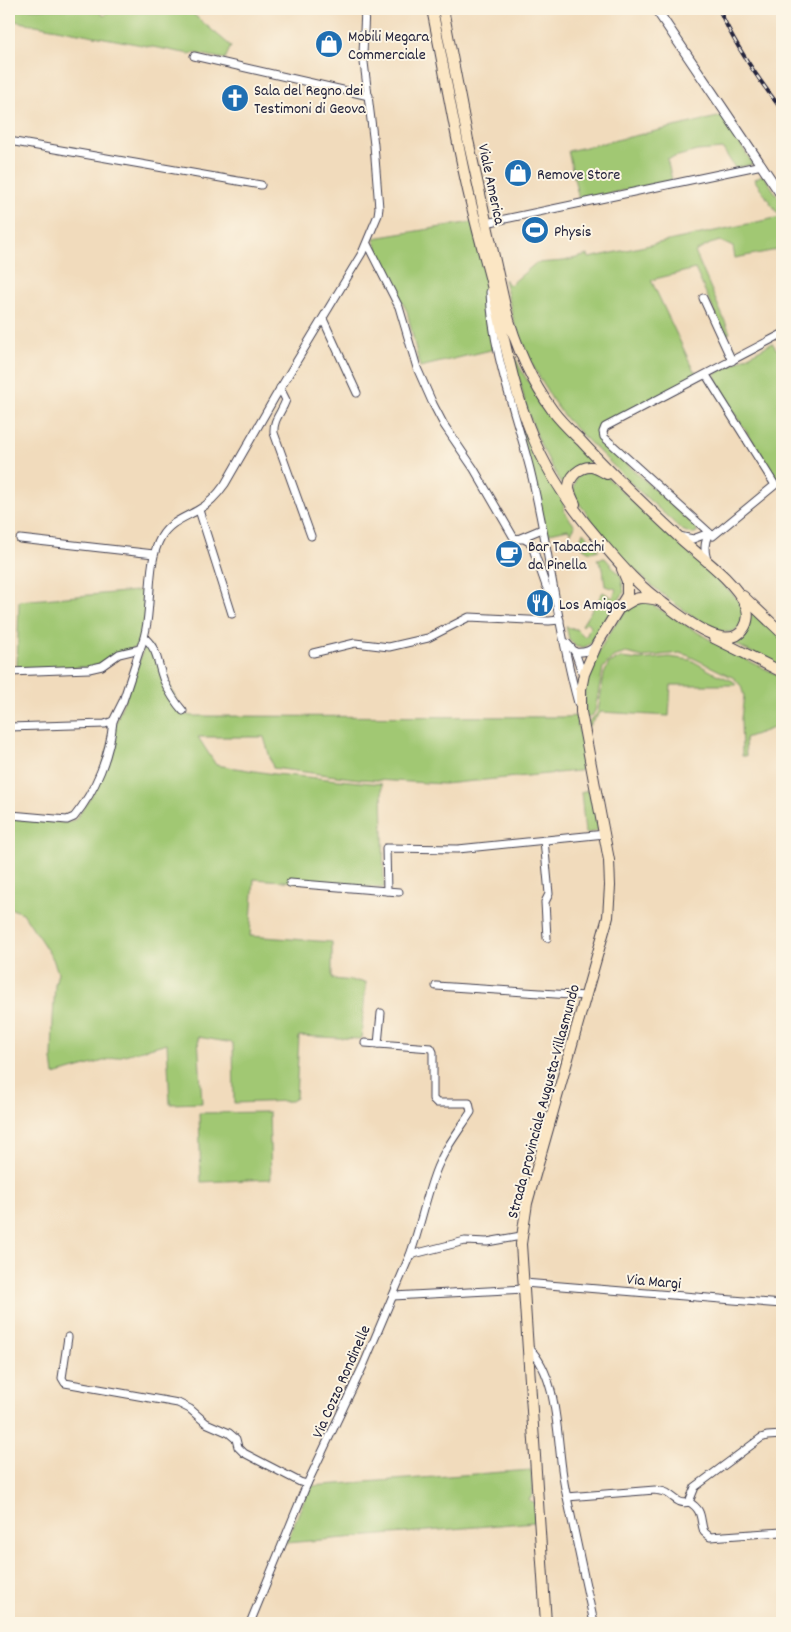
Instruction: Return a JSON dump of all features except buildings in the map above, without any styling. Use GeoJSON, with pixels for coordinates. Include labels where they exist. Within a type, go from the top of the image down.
{"type":"FeatureCollection","features":[{"type":"Feature","properties":{"kind":"main road","name":"Viale America"},"geometry":{"type":"LineString","coordinates":[[432,9],[465,176],[516,390],[533,437],[558,486],[581,518]]}},
{"type":"Feature","properties":{"kind":"main road","name":"Viale America"},"geometry":{"type":"LineString","coordinates":[[443,9],[486,223],[512,331],[524,363],[554,413],[618,480]]}},
{"type":"Feature","properties":{"kind":"main road"},"geometry":{"type":"LineString","coordinates":[[782,633],[618,480],[595,467],[588,467],[576,473],[572,478],[569,489],[581,518],[621,566],[660,601],[704,632],[728,646],[782,672]]}},
{"type":"Feature","properties":{"kind":"main road"},"geometry":{"type":"LineString","coordinates":[[620,609],[628,590],[627,581],[621,566]]}},
{"type":"Feature","properties":{"kind":"main road"},"geometry":{"type":"LineString","coordinates":[[704,632],[720,637],[729,637],[741,632],[746,625],[746,605],[731,585]]}},
{"type":"Feature","properties":{"kind":"main road"},"geometry":{"type":"LineString","coordinates":[[620,609],[638,597],[660,601]]}},
{"type":"Feature","properties":{"kind":"main road","name":"Strada provinciale Augusta-Villasmundo"},"geometry":{"type":"LineString","coordinates":[[546,1623],[522,1236],[527,1203],[608,917],[610,860],[581,712],[581,689],[584,674],[597,644],[620,609]]}},
{"type":"Feature","properties":{"kind":"street"},"geometry":{"type":"LineString","coordinates":[[11,815],[66,820],[74,817],[88,796],[102,771],[113,721],[123,701],[145,638],[154,554],[161,537],[172,524],[199,510],[216,496],[225,484],[280,388],[323,320],[367,244],[379,208],[369,96],[363,54],[365,9]]}},
{"type":"Feature","properties":{"kind":"street"},"geometry":{"type":"LineString","coordinates":[[656,9],[782,196]]}},
{"type":"Feature","properties":{"kind":"street"},"geometry":{"type":"LineString","coordinates":[[194,56],[369,96]]}},
{"type":"Feature","properties":{"kind":"street"},"geometry":{"type":"LineString","coordinates":[[9,141],[261,184]]}},
{"type":"Feature","properties":{"kind":"street"},"geometry":{"type":"LineString","coordinates":[[486,223],[762,165]]}},
{"type":"Feature","properties":{"kind":"street"},"geometry":{"type":"LineString","coordinates":[[367,244],[399,307],[417,368],[437,412],[474,469],[514,538],[518,540],[524,539],[531,543],[546,586],[557,604]]}},
{"type":"Feature","properties":{"kind":"street"},"geometry":{"type":"LineString","coordinates":[[489,274],[492,326],[512,408],[530,469],[560,620],[581,712]]}},
{"type":"Feature","properties":{"kind":"street"},"geometry":{"type":"LineString","coordinates":[[703,298],[732,361]]}},
{"type":"Feature","properties":{"kind":"street"},"geometry":{"type":"LineString","coordinates":[[323,320],[357,392]]}},
{"type":"Feature","properties":{"kind":"street"},"geometry":{"type":"LineString","coordinates":[[706,375],[775,485],[713,536],[604,437],[603,432],[605,428],[782,334]]}},
{"type":"Feature","properties":{"kind":"street"},"geometry":{"type":"LineString","coordinates":[[280,388],[286,400],[273,423],[274,434],[311,536]]}},
{"type":"Feature","properties":{"kind":"street"},"geometry":{"type":"LineString","coordinates":[[199,510],[232,614]]}},
{"type":"Feature","properties":{"kind":"street"},"geometry":{"type":"LineString","coordinates":[[518,540],[542,529]]}},
{"type":"Feature","properties":{"kind":"street"},"geometry":{"type":"LineString","coordinates":[[679,536],[693,539],[709,533]]}},
{"type":"Feature","properties":{"kind":"street"},"geometry":{"type":"LineString","coordinates":[[708,563],[704,552],[709,533]]}},
{"type":"Feature","properties":{"kind":"street"},"geometry":{"type":"LineString","coordinates":[[20,539],[154,554]]}},
{"type":"Feature","properties":{"kind":"street"},"geometry":{"type":"LineString","coordinates":[[314,653],[355,643],[389,647],[428,638],[469,617],[560,620]]}},
{"type":"Feature","properties":{"kind":"street"},"geometry":{"type":"LineString","coordinates":[[145,638],[153,645],[163,680],[183,711]]}},
{"type":"Feature","properties":{"kind":"street"},"geometry":{"type":"LineString","coordinates":[[564,639],[575,652],[584,674],[578,678],[572,676]]}},
{"type":"Feature","properties":{"kind":"street"},"geometry":{"type":"LineString","coordinates":[[575,652],[587,652],[597,644]]}},
{"type":"Feature","properties":{"kind":"street"},"geometry":{"type":"LineString","coordinates":[[9,672],[89,669],[102,666],[119,654],[140,649]]}},
{"type":"Feature","properties":{"kind":"street"},"geometry":{"type":"LineString","coordinates":[[9,727],[105,724],[113,721]]}},
{"type":"Feature","properties":{"kind":"street"},"geometry":{"type":"LineString","coordinates":[[387,891],[386,848],[458,849],[605,834]]}},
{"type":"Feature","properties":{"kind":"street"},"geometry":{"type":"LineString","coordinates":[[544,840],[549,894],[545,902],[547,938]]}},
{"type":"Feature","properties":{"kind":"street"},"geometry":{"type":"LineString","coordinates":[[290,883],[399,892]]}},
{"type":"Feature","properties":{"kind":"street"},"geometry":{"type":"LineString","coordinates":[[436,986],[586,996]]}},
{"type":"Feature","properties":{"kind":"street"},"geometry":{"type":"LineString","coordinates":[[365,1043],[378,1044],[381,1013]]}},
{"type":"Feature","properties":{"kind":"street","name":"Via Cozzo Rondinelle"},"geometry":{"type":"LineString","coordinates":[[250,1623],[308,1484],[364,1364],[410,1255],[436,1171],[446,1149],[471,1112],[469,1103],[437,1103],[433,1099],[431,1048],[378,1044]]}},
{"type":"Feature","properties":{"kind":"street"},"geometry":{"type":"LineString","coordinates":[[410,1255],[465,1241],[487,1242],[522,1236]]}},
{"type":"Feature","properties":{"kind":"street","name":"Via Margi"},"geometry":{"type":"LineString","coordinates":[[393,1296],[524,1286],[782,1304]]}},
{"type":"Feature","properties":{"kind":"street"},"geometry":{"type":"LineString","coordinates":[[68,1337],[62,1378],[65,1383],[178,1403],[185,1406],[206,1423],[234,1436],[238,1447],[244,1453],[300,1482],[308,1484]]}},
{"type":"Feature","properties":{"kind":"street"},"geometry":{"type":"LineString","coordinates":[[528,1347],[536,1355],[544,1369],[554,1407],[567,1497],[594,1623]]}},
{"type":"Feature","properties":{"kind":"street"},"geometry":{"type":"LineString","coordinates":[[689,1502],[695,1487],[761,1438],[770,1435],[782,1435]]}},
{"type":"Feature","properties":{"kind":"street"},"geometry":{"type":"LineString","coordinates":[[567,1497],[655,1490],[666,1493],[679,1503],[689,1502],[696,1506],[700,1513],[704,1532],[710,1537],[782,1532]]}},
{"type":"Feature","properties":{"kind":"green space"},"geometry":{"type":"Polygon","coordinates":[[[9,9],[96,9],[104,16],[110,9],[187,9],[231,46],[225,59],[194,53],[190,54],[9,20],[9,9]]]}},
{"type":"Feature","properties":{"kind":"green space"},"geometry":{"type":"Polygon","coordinates":[[[722,116],[753,164],[735,168],[723,149],[697,151],[667,159],[672,180],[579,200],[568,151],[722,116]]]}},
{"type":"Feature","properties":{"kind":"green space"},"geometry":{"type":"Polygon","coordinates":[[[762,175],[782,203],[782,249],[735,258],[733,247],[720,241],[695,252],[730,333],[725,335],[695,269],[651,280],[694,371],[698,375],[692,374],[688,380],[599,427],[598,434],[602,441],[697,529],[697,532],[692,534],[682,530],[567,420],[553,401],[534,368],[514,322],[504,279],[510,285],[536,263],[564,261],[588,255],[589,258],[780,217],[756,182],[755,179],[762,175]]]}},
{"type":"Feature","properties":{"kind":"green space"},"geometry":{"type":"Polygon","coordinates":[[[472,222],[484,267],[489,325],[495,349],[420,367],[407,311],[382,266],[374,238],[472,222]]]}},
{"type":"Feature","properties":{"kind":"green space"},"geometry":{"type":"Polygon","coordinates":[[[494,315],[539,461],[563,502],[565,513],[575,526],[571,533],[568,529],[550,533],[548,539],[494,327],[494,315]]]}},
{"type":"Feature","properties":{"kind":"green space"},"geometry":{"type":"Polygon","coordinates":[[[772,343],[782,356],[782,475],[776,478],[718,388],[715,374],[772,343]]]}},
{"type":"Feature","properties":{"kind":"green space"},"geometry":{"type":"Polygon","coordinates":[[[512,351],[519,367],[538,395],[594,460],[576,467],[571,472],[565,485],[562,485],[542,448],[527,410],[512,351]]]}},
{"type":"Feature","properties":{"kind":"green space"},"geometry":{"type":"Polygon","coordinates":[[[589,470],[603,474],[610,480],[738,599],[743,607],[744,621],[738,628],[731,632],[725,632],[701,621],[668,598],[623,558],[609,543],[579,503],[574,492],[577,476],[589,470]]]}},
{"type":"Feature","properties":{"kind":"green space"},"geometry":{"type":"Polygon","coordinates":[[[583,532],[599,550],[590,552],[583,548],[580,542],[583,532]]]}},
{"type":"Feature","properties":{"kind":"green space"},"geometry":{"type":"Polygon","coordinates":[[[605,558],[621,576],[624,592],[591,643],[585,647],[576,647],[569,639],[566,626],[576,629],[584,637],[588,634],[586,632],[591,627],[587,622],[582,625],[603,592],[613,598],[616,589],[605,586],[603,568],[597,559],[605,558]]]}},
{"type":"Feature","properties":{"kind":"green space"},"geometry":{"type":"Polygon","coordinates":[[[148,590],[144,628],[136,647],[103,663],[89,667],[17,669],[19,601],[148,590]]]}},
{"type":"Feature","properties":{"kind":"green space"},"geometry":{"type":"Polygon","coordinates":[[[636,602],[651,604],[727,650],[782,677],[782,725],[745,738],[746,756],[742,756],[741,718],[744,696],[741,686],[734,678],[680,653],[643,657],[626,653],[613,657],[603,668],[595,711],[592,716],[586,718],[585,691],[587,680],[597,655],[619,619],[636,602]]]}},
{"type":"Feature","properties":{"kind":"green space"},"geometry":{"type":"Polygon","coordinates":[[[751,611],[782,636],[782,668],[731,642],[751,611]]]}},
{"type":"Feature","properties":{"kind":"green space"},"geometry":{"type":"Polygon","coordinates":[[[146,643],[152,647],[183,714],[192,716],[576,716],[586,767],[578,771],[444,784],[359,779],[273,768],[264,737],[198,737],[216,765],[274,774],[382,784],[384,888],[254,879],[250,936],[332,942],[332,979],[366,982],[361,1039],[299,1036],[296,1098],[291,1101],[234,1103],[233,1043],[198,1037],[202,1103],[170,1104],[167,1043],[54,1075],[52,1059],[53,1019],[55,984],[58,973],[53,959],[23,913],[9,908],[9,818],[66,823],[76,819],[94,792],[117,719],[146,643]]]}},
{"type":"Feature","properties":{"kind":"green space"},"geometry":{"type":"Polygon","coordinates":[[[669,657],[691,660],[733,681],[736,685],[671,685],[669,716],[601,712],[587,728],[588,722],[598,711],[604,674],[609,663],[621,658],[639,660],[669,657]]]}},
{"type":"Feature","properties":{"kind":"green space"},"geometry":{"type":"Polygon","coordinates":[[[587,790],[594,804],[599,829],[594,832],[585,833],[581,792],[587,790]]]}},
{"type":"Feature","properties":{"kind":"green space"},"geometry":{"type":"Polygon","coordinates":[[[269,1112],[271,1179],[201,1182],[199,1113],[269,1112]]]}},
{"type":"Feature","properties":{"kind":"green space"},"geometry":{"type":"Polygon","coordinates":[[[531,1470],[533,1496],[529,1498],[530,1501],[534,1502],[535,1522],[286,1543],[310,1486],[531,1470]]]}},
{"type":"Feature","properties":{"kind":"railway"},"geometry":{"type":"LineString","coordinates":[[719,9],[732,36],[748,62],[782,110]]}},
{"type":"Feature","properties":{"kind":"place","name":"Mobili Megara Commerciale"},"geometry":{"type":"Point","coordinates":[329,44]}},
{"type":"Feature","properties":{"kind":"place","name":"Sala del Regno dei Testimoni di Geova"},"geometry":{"type":"Point","coordinates":[235,98]}},
{"type":"Feature","properties":{"kind":"place","name":"Remove Store"},"geometry":{"type":"Point","coordinates":[518,173]}},
{"type":"Feature","properties":{"kind":"place","name":"Physis"},"geometry":{"type":"Point","coordinates":[535,230]}},
{"type":"Feature","properties":{"kind":"place","name":"Bar Tabacchi da Pinella"},"geometry":{"type":"Point","coordinates":[509,554]}},
{"type":"Feature","properties":{"kind":"place","name":"Los Amigos"},"geometry":{"type":"Point","coordinates":[540,603]}}]}
